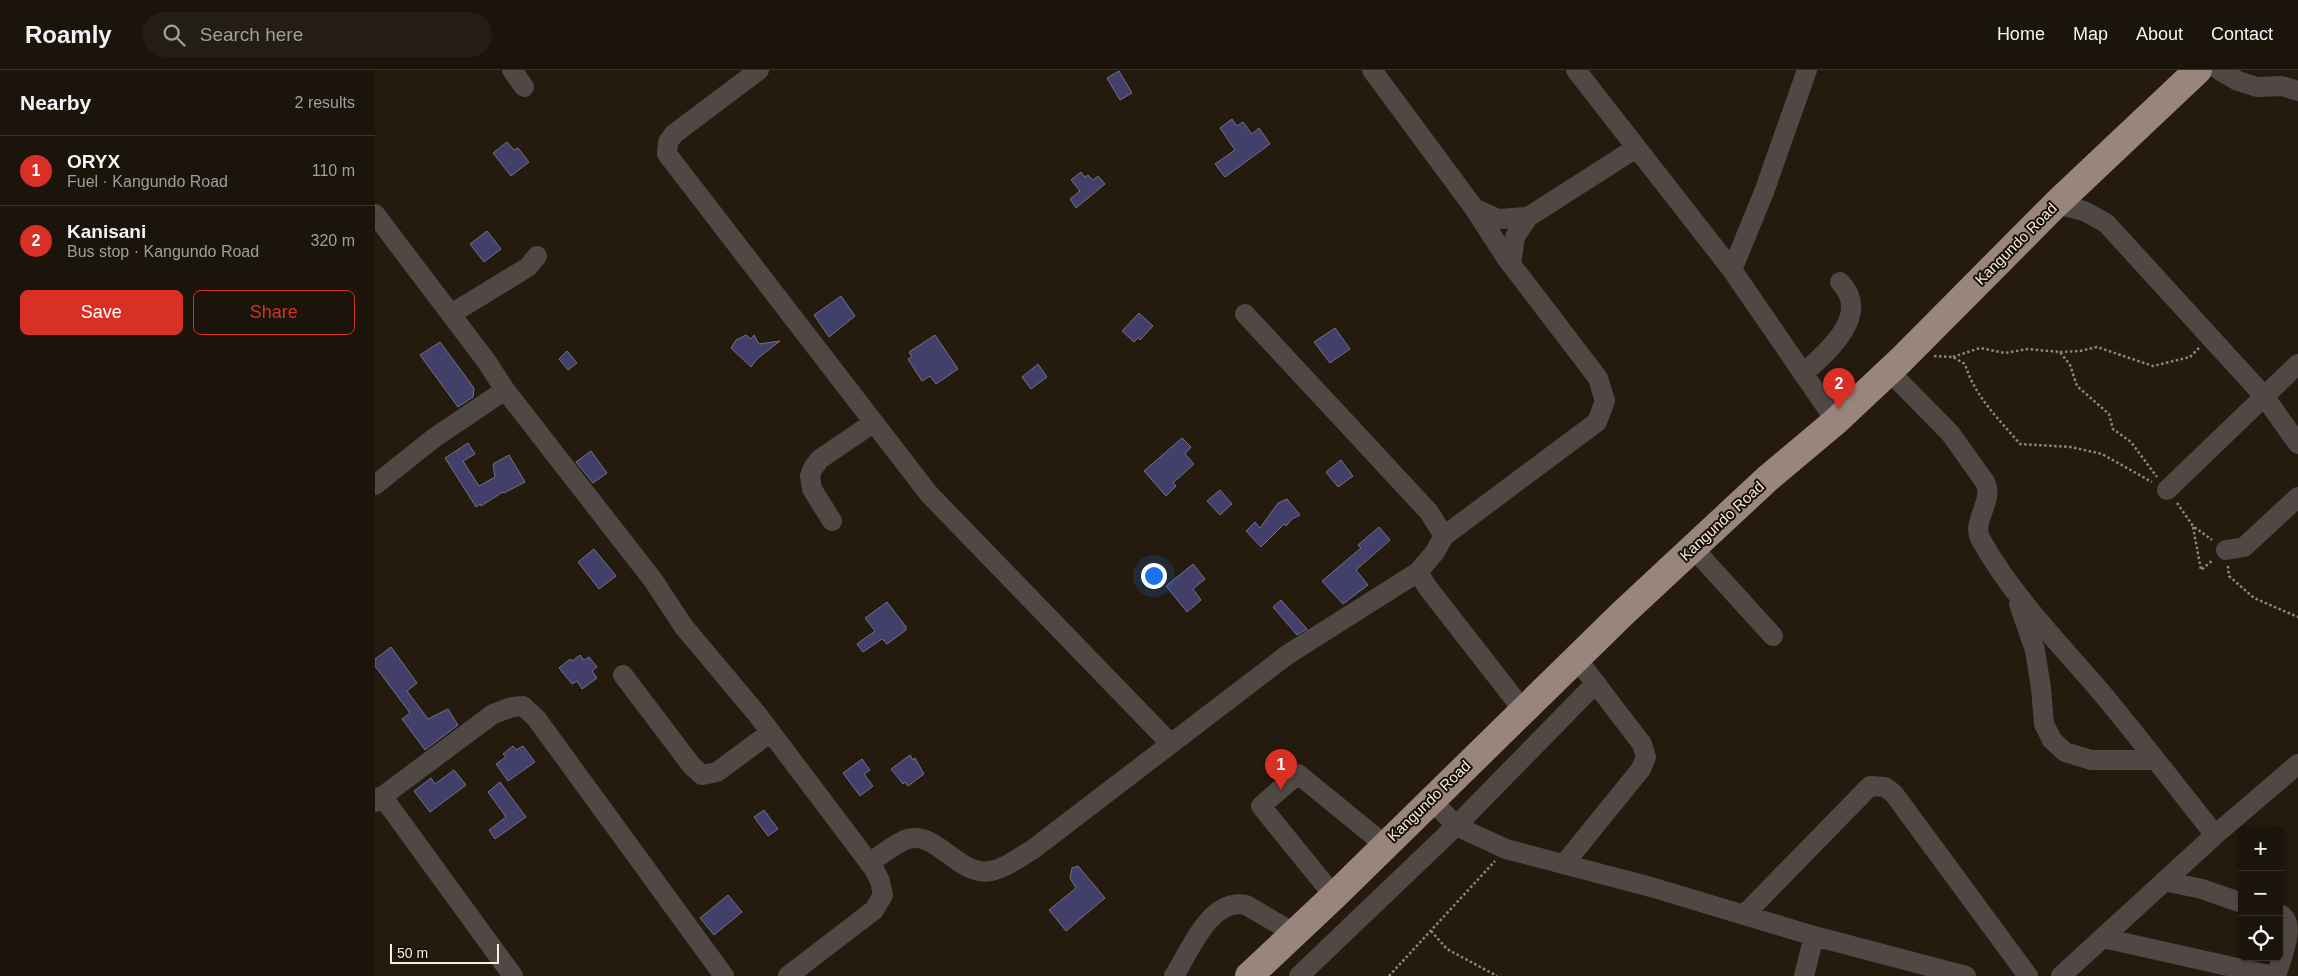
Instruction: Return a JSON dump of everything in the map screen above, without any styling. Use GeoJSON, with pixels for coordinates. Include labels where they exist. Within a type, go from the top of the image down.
{"type":"FeatureCollection","features":[{"type":"Feature","properties":{"kind":"highway","name":"Kangundo Road"},"geometry":{"type":"LineString","coordinates":[[1249,976],[1693,548],[1767,479],[1836,421],[1895,365],[2057,204],[2197,70]]}},
{"type":"Feature","properties":{"kind":"street"},"geometry":{"type":"LineString","coordinates":[[512,70],[524,87]]}},
{"type":"Feature","properties":{"kind":"street"},"geometry":{"type":"LineString","coordinates":[[759,70],[674,134],[667,142],[667,154],[929,494],[1170,743]]}},
{"type":"Feature","properties":{"kind":"street"},"geometry":{"type":"LineString","coordinates":[[869,863],[909,838],[924,839],[959,863],[977,871],[997,870],[1032,850],[1287,655],[1418,572],[1435,552],[1443,536],[1597,422],[1605,401],[1599,378],[1511,264],[1474,208],[1372,70]]}},
{"type":"Feature","properties":{"kind":"street"},"geometry":{"type":"LineString","coordinates":[[1576,70],[1732,270],[1836,421]]}},
{"type":"Feature","properties":{"kind":"street"},"geometry":{"type":"LineString","coordinates":[[1732,270],[1764,192],[1807,70]]}},
{"type":"Feature","properties":{"kind":"street"},"geometry":{"type":"LineString","coordinates":[[2219,70],[2238,81],[2257,87],[2282,86],[2298,91]]}},
{"type":"Feature","properties":{"kind":"street"},"geometry":{"type":"LineString","coordinates":[[1511,264],[1515,238],[1528,218],[1636,148]]}},
{"type":"Feature","properties":{"kind":"street"},"geometry":{"type":"LineString","coordinates":[[2057,204],[2084,211],[2106,223],[2264,396],[2298,444]]}},
{"type":"Feature","properties":{"kind":"street"},"geometry":{"type":"LineString","coordinates":[[1474,208],[1498,219],[1528,218]]}},
{"type":"Feature","properties":{"kind":"street"},"geometry":{"type":"LineString","coordinates":[[375,214],[451,314],[505,390],[653,580],[684,627],[771,732],[869,863],[880,881],[883,895],[874,910],[788,976]]}},
{"type":"Feature","properties":{"kind":"street"},"geometry":{"type":"LineString","coordinates":[[451,314],[528,267],[537,256]]}},
{"type":"Feature","properties":{"kind":"street"},"geometry":{"type":"LineString","coordinates":[[1803,374],[1825,354],[1845,328],[1850,318],[1852,308],[1849,291],[1840,282]]}},
{"type":"Feature","properties":{"kind":"street"},"geometry":{"type":"LineString","coordinates":[[1245,314],[1426,508],[1443,536]]}},
{"type":"Feature","properties":{"kind":"street"},"geometry":{"type":"LineString","coordinates":[[2167,490],[2298,364]]}},
{"type":"Feature","properties":{"kind":"street"},"geometry":{"type":"LineString","coordinates":[[1895,365],[1950,433],[1989,489],[1989,496],[1980,523],[1979,538],[2013,588],[2215,835]]}},
{"type":"Feature","properties":{"kind":"street"},"geometry":{"type":"LineString","coordinates":[[375,485],[434,438],[505,390]]}},
{"type":"Feature","properties":{"kind":"street"},"geometry":{"type":"LineString","coordinates":[[832,521],[812,489],[810,476],[813,468],[820,459],[873,423]]}},
{"type":"Feature","properties":{"kind":"street"},"geometry":{"type":"LineString","coordinates":[[2226,550],[2244,547],[2298,497]]}},
{"type":"Feature","properties":{"kind":"street"},"geometry":{"type":"LineString","coordinates":[[1693,548],[1773,636]]}},
{"type":"Feature","properties":{"kind":"street"},"geometry":{"type":"LineString","coordinates":[[1418,572],[1428,588],[1523,710]]}},
{"type":"Feature","properties":{"kind":"street"},"geometry":{"type":"LineString","coordinates":[[2013,588],[2035,650],[2044,724],[2052,740],[2065,752],[2091,760],[2155,760]]}},
{"type":"Feature","properties":{"kind":"street"},"geometry":{"type":"LineString","coordinates":[[1564,864],[1641,769],[1647,756],[1642,744],[1577,659]]}},
{"type":"Feature","properties":{"kind":"street"},"geometry":{"type":"LineString","coordinates":[[623,675],[702,775],[717,772],[771,732]]}},
{"type":"Feature","properties":{"kind":"street"},"geometry":{"type":"LineString","coordinates":[[1299,976],[1456,826],[1596,683]]}},
{"type":"Feature","properties":{"kind":"street"},"geometry":{"type":"LineString","coordinates":[[513,976],[379,799],[493,714],[512,707],[523,706],[537,718],[724,976]]}},
{"type":"Feature","properties":{"kind":"street"},"geometry":{"type":"LineString","coordinates":[[2061,976],[2215,835],[2298,764]]}},
{"type":"Feature","properties":{"kind":"street"},"geometry":{"type":"LineString","coordinates":[[1334,896],[1261,806],[1298,774],[1385,845]]}},
{"type":"Feature","properties":{"kind":"street"},"geometry":{"type":"LineString","coordinates":[[1744,915],[1870,786],[1885,787],[1894,794],[2028,976]]}},
{"type":"Feature","properties":{"kind":"street"},"geometry":{"type":"LineString","coordinates":[[1431,799],[1456,826],[1506,848],[1814,936],[1966,976]]}},
{"type":"Feature","properties":{"kind":"street"},"geometry":{"type":"LineString","coordinates":[[2164,882],[2202,889],[2238,902]]}},
{"type":"Feature","properties":{"kind":"street"},"geometry":{"type":"LineString","coordinates":[[1174,976],[1209,919],[1217,910],[1225,906],[1237,903],[1246,905],[1294,933]]}},
{"type":"Feature","properties":{"kind":"street"},"geometry":{"type":"LineString","coordinates":[[2103,938],[2275,976],[2291,927],[2288,918]]}},
{"type":"Feature","properties":{"kind":"street"},"geometry":{"type":"LineString","coordinates":[[1804,976],[1814,936]]}},
{"type":"Feature","properties":{"kind":"path"},"geometry":{"type":"LineString","coordinates":[[1895,365],[1935,355],[1953,356],[1980,348],[2005,352],[2028,349],[2060,352],[2080,351],[2097,346],[2113,350],[2131,359],[2153,366],[2190,357],[2211,337]]}},
{"type":"Feature","properties":{"kind":"path"},"geometry":{"type":"LineString","coordinates":[[2060,352],[2070,365],[2077,386],[2109,414],[2113,429],[2131,442],[2193,526],[2226,550],[2229,576],[2255,598],[2298,617]]}},
{"type":"Feature","properties":{"kind":"path"},"geometry":{"type":"LineString","coordinates":[[1953,356],[1965,364],[1971,382],[1982,402],[2020,444],[2071,447],[2102,454],[2167,490]]}},
{"type":"Feature","properties":{"kind":"path"},"geometry":{"type":"LineString","coordinates":[[2193,526],[2201,570],[2226,550]]}},
{"type":"Feature","properties":{"kind":"path"},"geometry":{"type":"LineString","coordinates":[[1389,976],[1506,848]]}},
{"type":"Feature","properties":{"kind":"path"},"geometry":{"type":"LineString","coordinates":[[1431,931],[1447,949],[1497,976]]}},
{"type":"Feature","properties":{"kind":"building"},"geometry":{"type":"Polygon","coordinates":[[[1119,71],[1132,93],[1120,100],[1107,78],[1119,71]]]}},
{"type":"Feature","properties":{"kind":"building"},"geometry":{"type":"Polygon","coordinates":[[[1232,119],[1237,126],[1243,122],[1252,134],[1259,128],[1270,144],[1225,177],[1215,164],[1235,150],[1220,128],[1232,119]]]}},
{"type":"Feature","properties":{"kind":"building"},"geometry":{"type":"Polygon","coordinates":[[[507,142],[514,150],[518,148],[529,162],[511,176],[493,153],[507,142]]]}},
{"type":"Feature","properties":{"kind":"building"},"geometry":{"type":"Polygon","coordinates":[[[1081,172],[1085,177],[1088,175],[1093,180],[1098,176],[1105,184],[1076,208],[1070,199],[1080,191],[1071,180],[1081,172]]]}},
{"type":"Feature","properties":{"kind":"building"},"geometry":{"type":"Polygon","coordinates":[[[487,231],[501,249],[484,262],[470,244],[487,231]]]}},
{"type":"Feature","properties":{"kind":"building"},"geometry":{"type":"Polygon","coordinates":[[[841,296],[855,316],[829,337],[814,315],[841,296]]]}},
{"type":"Feature","properties":{"kind":"building"},"geometry":{"type":"Polygon","coordinates":[[[1139,313],[1153,326],[1140,340],[1138,338],[1134,342],[1122,331],[1139,313]]]}},
{"type":"Feature","properties":{"kind":"building"},"geometry":{"type":"Polygon","coordinates":[[[1335,328],[1350,349],[1330,363],[1314,342],[1335,328]]]}},
{"type":"Feature","properties":{"kind":"building"},"geometry":{"type":"Polygon","coordinates":[[[746,335],[751,339],[754,335],[759,344],[780,341],[757,359],[751,367],[731,348],[736,340],[746,335]]]}},
{"type":"Feature","properties":{"kind":"building"},"geometry":{"type":"Polygon","coordinates":[[[935,335],[958,369],[936,384],[930,376],[922,381],[908,359],[912,357],[909,352],[935,335]]]}},
{"type":"Feature","properties":{"kind":"building"},"geometry":{"type":"Polygon","coordinates":[[[440,342],[474,388],[473,397],[458,407],[420,355],[440,342]]]}},
{"type":"Feature","properties":{"kind":"building"},"geometry":{"type":"Polygon","coordinates":[[[567,351],[577,363],[568,370],[559,359],[567,351]]]}},
{"type":"Feature","properties":{"kind":"building"},"geometry":{"type":"Polygon","coordinates":[[[1038,364],[1047,377],[1031,389],[1022,377],[1038,364]]]}},
{"type":"Feature","properties":{"kind":"building"},"geometry":{"type":"Polygon","coordinates":[[[1182,438],[1191,447],[1185,454],[1194,464],[1173,483],[1176,486],[1166,496],[1144,471],[1182,438]]]}},
{"type":"Feature","properties":{"kind":"building"},"geometry":{"type":"Polygon","coordinates":[[[468,443],[475,454],[463,461],[479,486],[495,477],[493,464],[509,455],[525,482],[476,507],[445,458],[468,443]]]}},
{"type":"Feature","properties":{"kind":"building"},"geometry":{"type":"Polygon","coordinates":[[[591,451],[607,473],[593,483],[576,462],[591,451]]]}},
{"type":"Feature","properties":{"kind":"building"},"geometry":{"type":"Polygon","coordinates":[[[1341,460],[1353,476],[1338,487],[1326,472],[1341,460]]]}},
{"type":"Feature","properties":{"kind":"building"},"geometry":{"type":"Polygon","coordinates":[[[1220,490],[1232,504],[1220,515],[1207,501],[1220,490]]]}},
{"type":"Feature","properties":{"kind":"building"},"geometry":{"type":"Polygon","coordinates":[[[1287,499],[1300,515],[1292,519],[1286,526],[1284,524],[1261,547],[1246,531],[1255,522],[1260,528],[1278,503],[1287,499]]]}},
{"type":"Feature","properties":{"kind":"building"},"geometry":{"type":"Polygon","coordinates":[[[1379,527],[1390,540],[1356,570],[1368,585],[1343,604],[1322,581],[1361,548],[1358,545],[1379,527]]]}},
{"type":"Feature","properties":{"kind":"building"},"geometry":{"type":"Polygon","coordinates":[[[594,549],[616,576],[599,589],[578,562],[594,549]]]}},
{"type":"Feature","properties":{"kind":"building"},"geometry":{"type":"Polygon","coordinates":[[[1193,564],[1205,579],[1193,589],[1201,600],[1187,612],[1166,586],[1193,564]]]}},
{"type":"Feature","properties":{"kind":"building"},"geometry":{"type":"Polygon","coordinates":[[[1281,600],[1307,629],[1297,635],[1273,607],[1281,600]]]}},
{"type":"Feature","properties":{"kind":"building"},"geometry":{"type":"Polygon","coordinates":[[[887,602],[906,627],[906,630],[887,644],[882,639],[863,652],[857,644],[875,631],[865,618],[887,602]]]}},
{"type":"Feature","properties":{"kind":"building"},"geometry":{"type":"Polygon","coordinates":[[[391,647],[417,683],[407,691],[428,719],[448,709],[458,725],[425,750],[402,719],[410,713],[375,666],[375,659],[391,647]]]}},
{"type":"Feature","properties":{"kind":"building"},"geometry":{"type":"Polygon","coordinates":[[[580,655],[584,660],[589,657],[597,667],[592,671],[597,678],[582,689],[577,681],[572,684],[559,668],[570,659],[572,661],[580,655]]]}},
{"type":"Feature","properties":{"kind":"building"},"geometry":{"type":"Polygon","coordinates":[[[513,746],[516,750],[523,746],[535,762],[508,781],[496,764],[506,757],[503,754],[513,746]]]}},
{"type":"Feature","properties":{"kind":"building"},"geometry":{"type":"Polygon","coordinates":[[[910,755],[913,760],[915,758],[924,774],[908,786],[905,782],[903,784],[891,769],[910,755]]]}},
{"type":"Feature","properties":{"kind":"building"},"geometry":{"type":"Polygon","coordinates":[[[862,759],[870,770],[864,774],[873,786],[860,796],[843,773],[862,759]]]}},
{"type":"Feature","properties":{"kind":"building"},"geometry":{"type":"Polygon","coordinates":[[[454,770],[466,785],[430,812],[414,791],[431,778],[435,784],[454,770]]]}},
{"type":"Feature","properties":{"kind":"building"},"geometry":{"type":"Polygon","coordinates":[[[500,782],[526,817],[495,839],[489,830],[506,817],[488,792],[500,782]]]}},
{"type":"Feature","properties":{"kind":"building"},"geometry":{"type":"Polygon","coordinates":[[[764,810],[778,829],[768,836],[754,817],[764,810]]]}},
{"type":"Feature","properties":{"kind":"building"},"geometry":{"type":"Polygon","coordinates":[[[1078,866],[1105,898],[1066,931],[1049,910],[1076,888],[1070,878],[1072,868],[1078,866]]]}},
{"type":"Feature","properties":{"kind":"building"},"geometry":{"type":"Polygon","coordinates":[[[728,895],[742,912],[714,935],[700,918],[728,895]]]}},
{"type":"Feature","properties":{"kind":"place","name":"Kanisani"},"geometry":{"type":"Point","coordinates":[1839,409]}},
{"type":"Feature","properties":{"kind":"place","name":"ORYX"},"geometry":{"type":"Point","coordinates":[1281,790]}}]}
